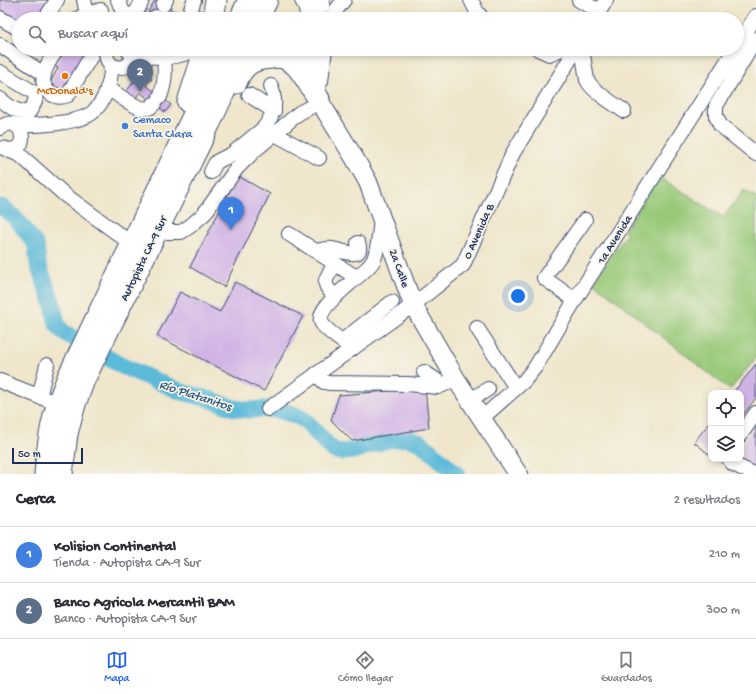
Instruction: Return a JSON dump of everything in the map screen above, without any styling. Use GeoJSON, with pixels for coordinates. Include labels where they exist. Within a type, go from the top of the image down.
{"type":"FeatureCollection","features":[{"type":"Feature","properties":{"kind":"highway"},"geometry":{"type":"LineString","coordinates":[[214,12],[216,0]]}},
{"type":"Feature","properties":{"kind":"highway"},"geometry":{"type":"LineString","coordinates":[[162,182],[203,56]]}},
{"type":"Feature","properties":{"kind":"highway","name":"Autopista CA-9 Sur"},"geometry":{"type":"LineString","coordinates":[[62,474],[67,434],[75,404],[76,379],[109,309],[132,244],[222,56]]}},
{"type":"Feature","properties":{"kind":"highway","name":"Autopista CA-9 Sur"},"geometry":{"type":"LineString","coordinates":[[109,309],[156,232],[210,123],[241,56]]}},
{"type":"Feature","properties":{"kind":"highway"},"geometry":{"type":"LineString","coordinates":[[210,123],[227,104],[241,72],[247,65],[265,58],[287,56]]}},
{"type":"Feature","properties":{"kind":"highway"},"geometry":{"type":"LineString","coordinates":[[282,57],[297,67],[312,90],[318,96]]}},
{"type":"Feature","properties":{"kind":"highway","name":"Autopista CA-9 Sur"},"geometry":{"type":"LineString","coordinates":[[45,474],[46,454],[51,428],[49,401],[76,379]]}},
{"type":"Feature","properties":{"kind":"main road","name":"2a Calle"},"geometry":{"type":"LineString","coordinates":[[314,56],[313,79],[318,96],[368,182],[382,218],[404,303],[449,382],[470,401],[518,474]]}},
{"type":"Feature","properties":{"kind":"street"},"geometry":{"type":"LineString","coordinates":[[49,12],[57,0]]}},
{"type":"Feature","properties":{"kind":"street"},"geometry":{"type":"LineString","coordinates":[[84,0],[84,12]]}},
{"type":"Feature","properties":{"kind":"street"},"geometry":{"type":"LineString","coordinates":[[118,0],[122,12]]}},
{"type":"Feature","properties":{"kind":"street"},"geometry":{"type":"LineString","coordinates":[[136,12],[142,0]]}},
{"type":"Feature","properties":{"kind":"street"},"geometry":{"type":"LineString","coordinates":[[190,12],[194,0]]}},
{"type":"Feature","properties":{"kind":"street"},"geometry":{"type":"LineString","coordinates":[[317,9],[336,10],[344,0]]}},
{"type":"Feature","properties":{"kind":"street"},"geometry":{"type":"LineString","coordinates":[[471,0],[477,12]]}},
{"type":"Feature","properties":{"kind":"street"},"geometry":{"type":"LineString","coordinates":[[579,0],[600,10]]}},
{"type":"Feature","properties":{"kind":"street"},"geometry":{"type":"LineString","coordinates":[[744,35],[756,16]]}},
{"type":"Feature","properties":{"kind":"street"},"geometry":{"type":"LineString","coordinates":[[0,18],[12,25]]}},
{"type":"Feature","properties":{"kind":"street"},"geometry":{"type":"LineString","coordinates":[[756,40],[716,106],[716,116],[720,125],[756,154]]}},
{"type":"Feature","properties":{"kind":"street"},"geometry":{"type":"LineString","coordinates":[[0,45],[12,50]]}},
{"type":"Feature","properties":{"kind":"street"},"geometry":{"type":"LineString","coordinates":[[0,100],[24,113],[29,112],[36,100],[36,95],[33,92],[5,75],[22,56]]}},
{"type":"Feature","properties":{"kind":"street"},"geometry":{"type":"LineString","coordinates":[[26,56],[44,74]]}},
{"type":"Feature","properties":{"kind":"street"},"geometry":{"type":"LineString","coordinates":[[53,56],[44,74],[44,85],[50,94],[57,97],[68,95],[91,56]]}},
{"type":"Feature","properties":{"kind":"street"},"geometry":{"type":"LineString","coordinates":[[5,126],[32,126],[83,118],[98,107],[104,99],[108,88],[110,59],[124,67],[130,62],[132,56]]}},
{"type":"Feature","properties":{"kind":"street"},"geometry":{"type":"LineString","coordinates":[[108,88],[134,105],[148,108],[157,100],[164,83],[165,71],[172,56]]}},
{"type":"Feature","properties":{"kind":"street","name":"0 Avenida B"},"geometry":{"type":"LineString","coordinates":[[268,408],[316,374],[347,345],[404,303],[463,265],[513,153],[572,56]]}},
{"type":"Feature","properties":{"kind":"street"},"geometry":{"type":"LineString","coordinates":[[583,56],[589,84],[624,111]]}},
{"type":"Feature","properties":{"kind":"street","name":"1a Avenida"},"geometry":{"type":"LineString","coordinates":[[481,419],[524,381],[536,366],[575,300],[731,56]]}},
{"type":"Feature","properties":{"kind":"street"},"geometry":{"type":"LineString","coordinates":[[156,232],[181,232],[204,214],[237,168],[253,152],[270,131],[271,118],[274,111],[274,96],[271,86]]}},
{"type":"Feature","properties":{"kind":"street"},"geometry":{"type":"LineString","coordinates":[[249,95],[274,111]]}},
{"type":"Feature","properties":{"kind":"street"},"geometry":{"type":"LineString","coordinates":[[211,172],[218,161],[299,113],[318,96]]}},
{"type":"Feature","properties":{"kind":"street"},"geometry":{"type":"LineString","coordinates":[[5,126],[18,128],[21,131],[12,145]]}},
{"type":"Feature","properties":{"kind":"street"},"geometry":{"type":"LineString","coordinates":[[12,145],[32,126]]}},
{"type":"Feature","properties":{"kind":"street"},"geometry":{"type":"LineString","coordinates":[[270,131],[319,158]]}},
{"type":"Feature","properties":{"kind":"street"},"geometry":{"type":"LineString","coordinates":[[12,145],[25,160],[65,195],[132,244]]}},
{"type":"Feature","properties":{"kind":"street"},"geometry":{"type":"LineString","coordinates":[[347,345],[322,325],[320,319],[322,312],[336,296],[373,262],[377,250],[382,218]]}},
{"type":"Feature","properties":{"kind":"street"},"geometry":{"type":"LineString","coordinates":[[575,300],[544,278],[585,220]]}},
{"type":"Feature","properties":{"kind":"street"},"geometry":{"type":"LineString","coordinates":[[289,234],[356,277]]}},
{"type":"Feature","properties":{"kind":"street"},"geometry":{"type":"LineString","coordinates":[[316,251],[331,249],[347,253],[357,253],[360,249],[358,243]]}},
{"type":"Feature","properties":{"kind":"street"},"geometry":{"type":"LineString","coordinates":[[336,264],[327,275],[326,282],[327,288],[336,296]]}},
{"type":"Feature","properties":{"kind":"street"},"geometry":{"type":"LineString","coordinates":[[477,328],[516,388]]}},
{"type":"Feature","properties":{"kind":"street"},"geometry":{"type":"LineString","coordinates":[[0,381],[49,401],[47,365]]}},
{"type":"Feature","properties":{"kind":"street"},"geometry":{"type":"LineString","coordinates":[[424,372],[439,382],[449,382]]}},
{"type":"Feature","properties":{"kind":"street"},"geometry":{"type":"LineString","coordinates":[[316,374],[324,382],[329,384],[408,384],[434,387],[449,382]]}},
{"type":"Feature","properties":{"kind":"street"},"geometry":{"type":"LineString","coordinates":[[470,401],[488,389]]}},
{"type":"Feature","properties":{"kind":"street"},"geometry":{"type":"LineString","coordinates":[[744,430],[756,413]]}},
{"type":"Feature","properties":{"kind":"street"},"geometry":{"type":"LineString","coordinates":[[731,462],[754,474]]}},
{"type":"Feature","properties":{"kind":"green space"},"geometry":{"type":"Polygon","coordinates":[[[659,177],[723,217],[744,190],[756,197],[756,358],[730,390],[593,282],[627,234],[624,231],[659,177]]]}},
{"type":"Feature","properties":{"kind":"building"},"geometry":{"type":"Polygon","coordinates":[[[0,0],[51,0],[44,12],[12,12],[12,17],[0,10],[0,0]]]}},
{"type":"Feature","properties":{"kind":"building"},"geometry":{"type":"Polygon","coordinates":[[[155,0],[175,12],[148,12],[155,0]]]}},
{"type":"Feature","properties":{"kind":"building","name":"McDonald's"},"geometry":{"type":"Polygon","coordinates":[[[61,56],[85,56],[67,93],[50,83],[58,68],[55,66],[61,56]]]}},
{"type":"Feature","properties":{"kind":"building"},"geometry":{"type":"Polygon","coordinates":[[[142,71],[152,79],[146,85],[171,105],[165,112],[140,92],[135,99],[126,92],[142,71]]]}},
{"type":"Feature","properties":{"kind":"building"},"geometry":{"type":"Polygon","coordinates":[[[238,176],[270,194],[224,287],[190,267],[238,176]]]}},
{"type":"Feature","properties":{"kind":"building"},"geometry":{"type":"Polygon","coordinates":[[[235,282],[303,316],[264,391],[157,336],[180,292],[220,312],[235,282]]]}},
{"type":"Feature","properties":{"kind":"building"},"geometry":{"type":"Polygon","coordinates":[[[756,364],[756,398],[744,413],[744,390],[735,390],[756,364]]]}},
{"type":"Feature","properties":{"kind":"building"},"geometry":{"type":"Polygon","coordinates":[[[425,388],[429,428],[352,441],[331,420],[339,395],[425,388]]]}},
{"type":"Feature","properties":{"kind":"building"},"geometry":{"type":"Polygon","coordinates":[[[708,425],[708,454],[694,442],[708,425]]]}},
{"type":"Feature","properties":{"kind":"building"},"geometry":{"type":"Polygon","coordinates":[[[756,425],[756,470],[744,461],[744,442],[756,425]]]}},
{"type":"Feature","properties":{"kind":"waterway","name":"Río Platanitos"},"geometry":{"type":"LineString","coordinates":[[0,207],[4,208],[13,216],[36,245],[38,264],[53,305],[57,324],[63,332],[122,366],[182,392],[209,399],[234,408],[249,410],[278,410],[295,415],[306,421],[335,451],[353,451],[388,440],[407,438],[421,443],[457,474]]}},
{"type":"Feature","properties":{"kind":"place","name":"McDonald's"},"geometry":{"type":"Point","coordinates":[65,76]}},
{"type":"Feature","properties":{"kind":"place","name":"Banco Agricola Mercantil BAM"},"geometry":{"type":"Point","coordinates":[140,92]}},
{"type":"Feature","properties":{"kind":"place","name":"Cemaco Santa Clara"},"geometry":{"type":"Point","coordinates":[125,126]}},
{"type":"Feature","properties":{"kind":"place","name":"Kolision Continental"},"geometry":{"type":"Point","coordinates":[231,230]}}]}
